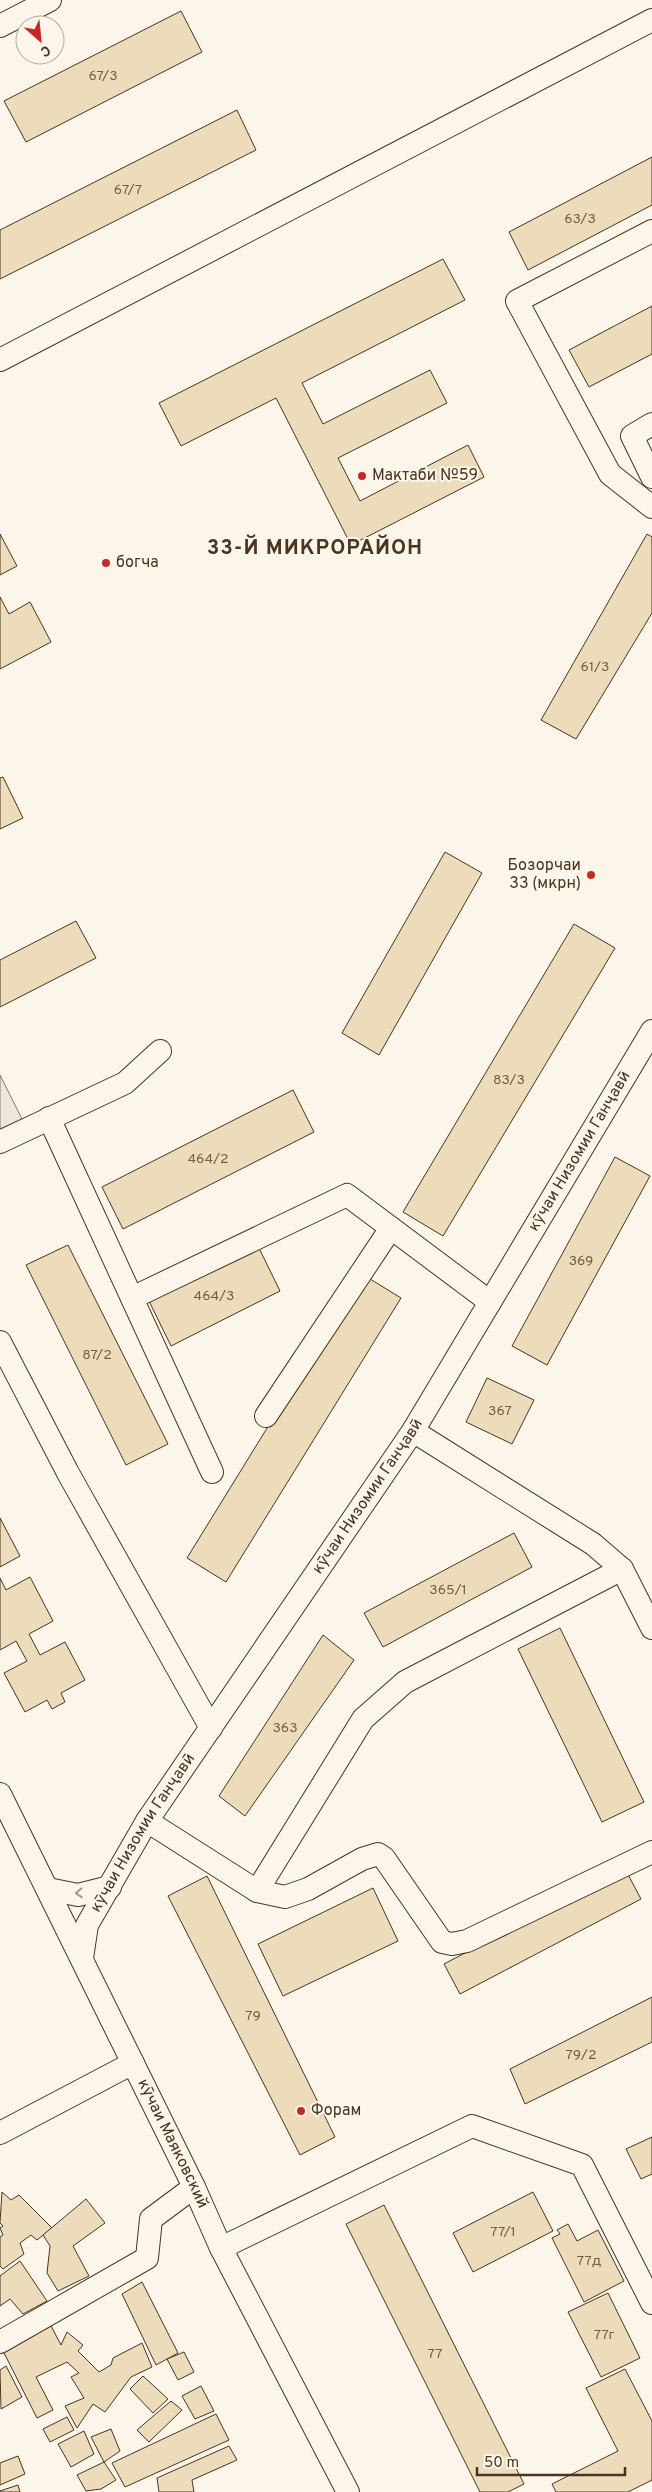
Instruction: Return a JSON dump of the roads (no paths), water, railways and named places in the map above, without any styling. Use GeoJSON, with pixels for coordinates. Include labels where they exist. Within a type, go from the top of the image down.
{"type":"FeatureCollection","features":[{"type":"Feature","properties":{"kind":"street"},"geometry":{"type":"LineString","coordinates":[[0,26],[50,0]]}},
{"type":"Feature","properties":{"kind":"street"},"geometry":{"type":"LineString","coordinates":[[0,360],[652,20]]}},
{"type":"Feature","properties":{"kind":"street"},"geometry":{"type":"LineString","coordinates":[[652,231],[517,301],[610,474],[652,507]]}},
{"type":"Feature","properties":{"kind":"street"},"geometry":{"type":"LineString","coordinates":[[652,424],[632,436],[652,477]]}},
{"type":"Feature","properties":{"kind":"street","name":"кӯчаи Низомии Ганҷавӣ"},"geometry":{"type":"LineString","coordinates":[[82,1958],[87,1925],[147,1821],[413,1431],[652,1031]]}},
{"type":"Feature","properties":{"kind":"street"},"geometry":{"type":"LineString","coordinates":[[0,1142],[125,1083],[160,1051]]}},
{"type":"Feature","properties":{"kind":"street"},"geometry":{"type":"LineString","coordinates":[[49,1118],[212,1472]]}},
{"type":"Feature","properties":{"kind":"street"},"geometry":{"type":"LineString","coordinates":[[132,1298],[347,1195],[490,1302]]}},
{"type":"Feature","properties":{"kind":"street"},"geometry":{"type":"LineString","coordinates":[[266,1416],[391,1228]]}},
{"type":"Feature","properties":{"kind":"street"},"geometry":{"type":"LineString","coordinates":[[0,1342],[68,1473],[211,1728]]}},
{"type":"Feature","properties":{"kind":"street"},"geometry":{"type":"LineString","coordinates":[[413,1431],[593,1544],[622,1569],[652,1628]]}},
{"type":"Feature","properties":{"kind":"street"},"geometry":{"type":"LineString","coordinates":[[257,1891],[363,1719],[405,1682],[622,1569]]}},
{"type":"Feature","properties":{"kind":"street","name":"кӯчаи Маяковский"},"geometry":{"type":"LineString","coordinates":[[0,1794],[194,2187],[221,2248],[348,2492]]}},
{"type":"Feature","properties":{"kind":"street"},"geometry":{"type":"LineString","coordinates":[[147,1821],[257,1891],[285,1897],[308,1888],[362,1859],[378,1854],[384,1858],[442,1942],[452,1944],[467,1941],[652,1852]]}},
{"type":"Feature","properties":{"kind":"street"},"geometry":{"type":"LineString","coordinates":[[48,1889],[78,1895],[110,1887]]}},
{"type":"Feature","properties":{"kind":"street"},"geometry":{"type":"LineString","coordinates":[[0,2133],[133,2063]]}},
{"type":"Feature","properties":{"kind":"street"},"geometry":{"type":"LineString","coordinates":[[221,2248],[472,2126],[582,2165],[652,2303]]}},
{"type":"Feature","properties":{"kind":"street"},"geometry":{"type":"LineString","coordinates":[[0,2342],[147,2258],[152,2219],[194,2187]]}},
{"type":"Feature","properties":{"kind":"place","name":"Мактаби №59"},"geometry":{"type":"Point","coordinates":[362,476]}},
{"type":"Feature","properties":{"kind":"place","name":"богча"},"geometry":{"type":"Point","coordinates":[106,563]}},
{"type":"Feature","properties":{"kind":"place","name":"Бозорчаи 33 (мкрн)"},"geometry":{"type":"Point","coordinates":[591,875]}},
{"type":"Feature","properties":{"kind":"place","name":"Форам"},"geometry":{"type":"Point","coordinates":[301,2111]}},
{"type":"Feature","properties":{"kind":"district","name":"33-Й МИКРОРАЙОН"},"geometry":{"type":"Point","coordinates":[315,548]}}]}
